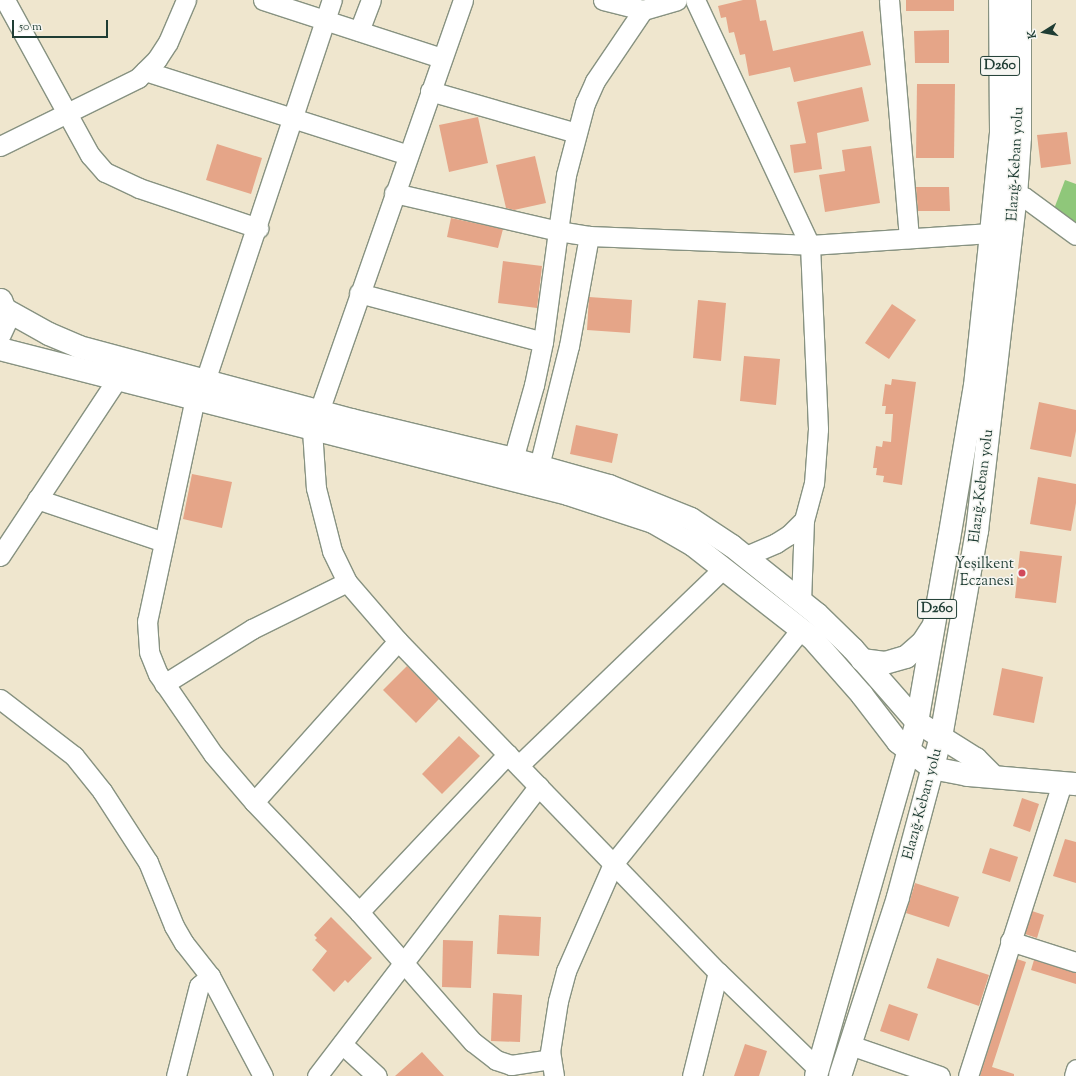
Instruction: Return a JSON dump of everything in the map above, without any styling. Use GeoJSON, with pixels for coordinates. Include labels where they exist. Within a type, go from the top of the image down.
{"type":"FeatureCollection","features":[{"type":"Feature","properties":{"kind":"main road","name":"Elazığ-Keban yolu"},"geometry":{"type":"LineString","coordinates":[[817,1072],[917,722],[975,386],[1001,132],[1000,0]]}},
{"type":"Feature","properties":{"kind":"main road","name":"Elazığ-Keban yolu"},"geometry":{"type":"LineString","coordinates":[[840,1076],[898,897],[941,738],[977,531],[1016,196],[1020,137],[1020,0]]}},
{"type":"Feature","properties":{"kind":"main road"},"geometry":{"type":"LineString","coordinates":[[3,304],[49,334],[200,389],[315,420],[568,494],[631,514],[674,532],[724,568],[801,629],[828,654],[898,742],[932,768],[968,775],[993,776],[1069,784]]}},
{"type":"Feature","properties":{"kind":"main road"},"geometry":{"type":"LineString","coordinates":[[0,334],[6,321],[3,304]]}},
{"type":"Feature","properties":{"kind":"main road"},"geometry":{"type":"LineString","coordinates":[[0,349],[117,379],[200,389]]}},
{"type":"Feature","properties":{"kind":"main road"},"geometry":{"type":"LineString","coordinates":[[315,420],[513,458],[609,486],[691,519],[746,556],[801,601],[862,660],[917,722],[976,758],[993,776]]}},
{"type":"Feature","properties":{"kind":"main road"},"geometry":{"type":"LineString","coordinates":[[862,660],[885,663],[906,657],[923,642],[934,626]]}},
{"type":"Feature","properties":{"kind":"street"},"geometry":{"type":"LineString","coordinates":[[5,0],[68,112],[90,155],[113,178],[258,228]]}},
{"type":"Feature","properties":{"kind":"street"},"geometry":{"type":"LineString","coordinates":[[0,146],[138,78],[157,59],[168,42],[186,0]]}},
{"type":"Feature","properties":{"kind":"street"},"geometry":{"type":"LineString","coordinates":[[263,0],[442,58]]}},
{"type":"Feature","properties":{"kind":"street"},"geometry":{"type":"LineString","coordinates":[[332,0],[258,228],[200,389],[164,542],[147,632],[152,663],[164,684],[213,754],[254,802],[359,912],[459,1027],[496,1060],[512,1065],[552,1068],[555,1015],[566,971],[613,864],[801,629]]}},
{"type":"Feature","properties":{"kind":"street"},"geometry":{"type":"LineString","coordinates":[[359,31],[371,0]]}},
{"type":"Feature","properties":{"kind":"street"},"geometry":{"type":"LineString","coordinates":[[463,0],[315,420],[316,488],[324,525],[347,582],[398,641],[613,864],[817,1072]]}},
{"type":"Feature","properties":{"kind":"street"},"geometry":{"type":"LineString","coordinates":[[604,0],[643,10],[677,0]]}},
{"type":"Feature","properties":{"kind":"street"},"geometry":{"type":"LineString","coordinates":[[695,0],[810,245],[818,429],[814,483],[804,520],[801,601]]}},
{"type":"Feature","properties":{"kind":"street"},"geometry":{"type":"LineString","coordinates":[[889,0],[909,238]]}},
{"type":"Feature","properties":{"kind":"street"},"geometry":{"type":"LineString","coordinates":[[513,458],[534,385],[544,342],[558,231],[576,133],[595,81],[643,10]]}},
{"type":"Feature","properties":{"kind":"street"},"geometry":{"type":"LineString","coordinates":[[145,71],[408,155]]}},
{"type":"Feature","properties":{"kind":"street"},"geometry":{"type":"LineString","coordinates":[[430,91],[576,133]]}},
{"type":"Feature","properties":{"kind":"street"},"geometry":{"type":"LineString","coordinates":[[394,194],[558,231],[589,236],[810,245],[991,233]]}},
{"type":"Feature","properties":{"kind":"street"},"geometry":{"type":"LineString","coordinates":[[1016,196],[1024,197],[1076,235]]}},
{"type":"Feature","properties":{"kind":"street"},"geometry":{"type":"LineString","coordinates":[[539,466],[569,346],[589,236]]}},
{"type":"Feature","properties":{"kind":"street"},"geometry":{"type":"LineString","coordinates":[[359,293],[544,342]]}},
{"type":"Feature","properties":{"kind":"street"},"geometry":{"type":"LineString","coordinates":[[0,556],[117,379]]}},
{"type":"Feature","properties":{"kind":"street"},"geometry":{"type":"LineString","coordinates":[[37,499],[164,542]]}},
{"type":"Feature","properties":{"kind":"street"},"geometry":{"type":"LineString","coordinates":[[746,556],[790,535],[804,520]]}},
{"type":"Feature","properties":{"kind":"street"},"geometry":{"type":"LineString","coordinates":[[359,912],[514,760],[724,568]]}},
{"type":"Feature","properties":{"kind":"street"},"geometry":{"type":"LineString","coordinates":[[164,684],[252,629],[347,582]]}},
{"type":"Feature","properties":{"kind":"street"},"geometry":{"type":"LineString","coordinates":[[254,802],[398,641]]}},
{"type":"Feature","properties":{"kind":"street"},"geometry":{"type":"LineString","coordinates":[[0,699],[74,756],[102,791],[148,862],[184,943],[210,976],[263,1076]]}},
{"type":"Feature","properties":{"kind":"street"},"geometry":{"type":"LineString","coordinates":[[968,1076],[1010,941],[1069,784]]}},
{"type":"Feature","properties":{"kind":"street"},"geometry":{"type":"LineString","coordinates":[[317,1076],[539,786]]}},
{"type":"Feature","properties":{"kind":"street"},"geometry":{"type":"LineString","coordinates":[[1010,941],[1076,962]]}},
{"type":"Feature","properties":{"kind":"street"},"geometry":{"type":"LineString","coordinates":[[692,1076],[718,972]]}},
{"type":"Feature","properties":{"kind":"street"},"geometry":{"type":"LineString","coordinates":[[176,1076],[198,986],[210,976]]}},
{"type":"Feature","properties":{"kind":"street"},"geometry":{"type":"LineString","coordinates":[[342,1044],[377,1076]]}},
{"type":"Feature","properties":{"kind":"street"},"geometry":{"type":"LineString","coordinates":[[850,1045],[940,1076]]}},
{"type":"Feature","properties":{"kind":"street"},"geometry":{"type":"LineString","coordinates":[[1074,1076],[1076,1069]]}},
{"type":"Feature","properties":{"kind":"green space"},"geometry":{"type":"Polygon","coordinates":[[[1065,180],[1076,184],[1076,227],[1054,209],[1065,180]]]}},
{"type":"Feature","properties":{"kind":"building"},"geometry":{"type":"Polygon","coordinates":[[[743,0],[756,0],[760,21],[766,20],[773,51],[863,31],[871,65],[794,82],[790,67],[749,76],[745,54],[740,55],[734,32],[729,33],[726,17],[721,18],[718,6],[743,0]]]}},
{"type":"Feature","properties":{"kind":"building"},"geometry":{"type":"Polygon","coordinates":[[[906,0],[954,0],[954,11],[906,11],[906,0]]]}},
{"type":"Feature","properties":{"kind":"building"},"geometry":{"type":"Polygon","coordinates":[[[949,30],[949,63],[915,63],[914,31],[949,30]]]}},
{"type":"Feature","properties":{"kind":"building"},"geometry":{"type":"Polygon","coordinates":[[[917,84],[955,84],[954,158],[916,158],[917,84]]]}},
{"type":"Feature","properties":{"kind":"building"},"geometry":{"type":"Polygon","coordinates":[[[862,87],[869,121],[817,133],[822,169],[794,173],[790,145],[806,143],[797,102],[862,87]]]}},
{"type":"Feature","properties":{"kind":"building"},"geometry":{"type":"Polygon","coordinates":[[[478,117],[488,163],[449,172],[439,125],[478,117]]]}},
{"type":"Feature","properties":{"kind":"building"},"geometry":{"type":"Polygon","coordinates":[[[1067,132],[1071,164],[1041,168],[1037,135],[1067,132]]]}},
{"type":"Feature","properties":{"kind":"building"},"geometry":{"type":"Polygon","coordinates":[[[217,144],[262,158],[251,194],[206,180],[217,144]]]}},
{"type":"Feature","properties":{"kind":"building"},"geometry":{"type":"Polygon","coordinates":[[[871,146],[880,203],[825,212],[819,175],[845,171],[842,150],[871,146]]]}},
{"type":"Feature","properties":{"kind":"building"},"geometry":{"type":"Polygon","coordinates":[[[535,156],[546,203],[514,210],[506,208],[496,165],[535,156]]]}},
{"type":"Feature","properties":{"kind":"building"},"geometry":{"type":"Polygon","coordinates":[[[916,187],[949,187],[950,211],[918,211],[916,187]]]}},
{"type":"Feature","properties":{"kind":"building"},"geometry":{"type":"Polygon","coordinates":[[[451,218],[503,229],[498,248],[447,237],[451,218]]]}},
{"type":"Feature","properties":{"kind":"building"},"geometry":{"type":"Polygon","coordinates":[[[503,261],[542,266],[537,308],[498,303],[503,261]]]}},
{"type":"Feature","properties":{"kind":"building"},"geometry":{"type":"Polygon","coordinates":[[[589,297],[632,300],[630,333],[587,330],[589,297]]]}},
{"type":"Feature","properties":{"kind":"building"},"geometry":{"type":"Polygon","coordinates":[[[698,300],[726,303],[721,361],[693,358],[698,300]]]}},
{"type":"Feature","properties":{"kind":"building"},"geometry":{"type":"Polygon","coordinates":[[[892,304],[916,320],[889,359],[865,343],[892,304]]]}},
{"type":"Feature","properties":{"kind":"building"},"geometry":{"type":"Polygon","coordinates":[[[744,356],[780,359],[776,405],[740,401],[744,356]]]}},
{"type":"Feature","properties":{"kind":"building"},"geometry":{"type":"Polygon","coordinates":[[[892,379],[916,382],[902,485],[883,482],[884,476],[876,475],[877,468],[873,468],[876,446],[882,447],[883,441],[891,442],[893,414],[885,414],[886,406],[882,406],[885,384],[891,385],[892,379]]]}},
{"type":"Feature","properties":{"kind":"building"},"geometry":{"type":"Polygon","coordinates":[[[1039,402],[1076,410],[1076,431],[1071,457],[1030,449],[1039,402]]]}},
{"type":"Feature","properties":{"kind":"building"},"geometry":{"type":"Polygon","coordinates":[[[576,425],[618,434],[612,463],[570,454],[576,425]]]}},
{"type":"Feature","properties":{"kind":"building"},"geometry":{"type":"Polygon","coordinates":[[[192,474],[232,482],[222,528],[183,519],[192,474]]]}},
{"type":"Feature","properties":{"kind":"building"},"geometry":{"type":"Polygon","coordinates":[[[1038,477],[1076,484],[1076,503],[1071,531],[1030,524],[1038,477]]]}},
{"type":"Feature","properties":{"kind":"building"},"geometry":{"type":"Polygon","coordinates":[[[1020,551],[1062,556],[1056,603],[1015,598],[1020,551]]]}},
{"type":"Feature","properties":{"kind":"building"},"geometry":{"type":"Polygon","coordinates":[[[407,666],[439,699],[416,723],[383,690],[407,666]]]}},
{"type":"Feature","properties":{"kind":"building"},"geometry":{"type":"Polygon","coordinates":[[[1002,668],[1043,677],[1034,723],[993,715],[1002,668]]]}},
{"type":"Feature","properties":{"kind":"building"},"geometry":{"type":"Polygon","coordinates":[[[459,736],[480,756],[442,794],[422,774],[459,736]]]}},
{"type":"Feature","properties":{"kind":"building"},"geometry":{"type":"Polygon","coordinates":[[[1022,798],[1039,804],[1030,832],[1013,826],[1022,798]]]}},
{"type":"Feature","properties":{"kind":"building"},"geometry":{"type":"Polygon","coordinates":[[[1065,839],[1076,842],[1076,883],[1053,876],[1065,839]]]}},
{"type":"Feature","properties":{"kind":"building"},"geometry":{"type":"Polygon","coordinates":[[[990,848],[1018,857],[1010,882],[982,873],[990,848]]]}},
{"type":"Feature","properties":{"kind":"building"},"geometry":{"type":"Polygon","coordinates":[[[915,883],[959,897],[949,927],[906,913],[915,883]]]}},
{"type":"Feature","properties":{"kind":"building"},"geometry":{"type":"Polygon","coordinates":[[[1032,911],[1044,915],[1037,938],[1025,934],[1032,911]]]}},
{"type":"Feature","properties":{"kind":"building"},"geometry":{"type":"Polygon","coordinates":[[[499,915],[541,917],[539,956],[497,954],[499,915]]]}},
{"type":"Feature","properties":{"kind":"building"},"geometry":{"type":"Polygon","coordinates":[[[331,917],[372,958],[348,983],[345,980],[334,992],[312,970],[327,951],[315,940],[317,938],[314,935],[331,917]]]}},
{"type":"Feature","properties":{"kind":"building"},"geometry":{"type":"Polygon","coordinates":[[[443,940],[473,941],[471,988],[442,987],[443,940]]]}},
{"type":"Feature","properties":{"kind":"building"},"geometry":{"type":"Polygon","coordinates":[[[937,958],[989,975],[979,1006],[927,988],[937,958]]]}},
{"type":"Feature","properties":{"kind":"building"},"geometry":{"type":"Polygon","coordinates":[[[1017,959],[1026,962],[992,1067],[1014,1074],[1014,1076],[980,1076],[1017,959]]]}},
{"type":"Feature","properties":{"kind":"building"},"geometry":{"type":"Polygon","coordinates":[[[1034,960],[1076,973],[1076,984],[1031,970],[1034,960]]]}},
{"type":"Feature","properties":{"kind":"building"},"geometry":{"type":"Polygon","coordinates":[[[493,993],[522,995],[520,1042],[491,1041],[493,993]]]}},
{"type":"Feature","properties":{"kind":"building"},"geometry":{"type":"Polygon","coordinates":[[[889,1004],[918,1014],[909,1041],[880,1031],[889,1004]]]}},
{"type":"Feature","properties":{"kind":"building"},"geometry":{"type":"Polygon","coordinates":[[[745,1044],[767,1051],[759,1076],[734,1076],[745,1044]]]}},
{"type":"Feature","properties":{"kind":"building"},"geometry":{"type":"Polygon","coordinates":[[[422,1052],[444,1076],[395,1076],[422,1052]]]}},
{"type":"Feature","properties":{"kind":"place","name":"Yeşilkent Eczanesi"},"geometry":{"type":"Point","coordinates":[1022,573]}}]}
